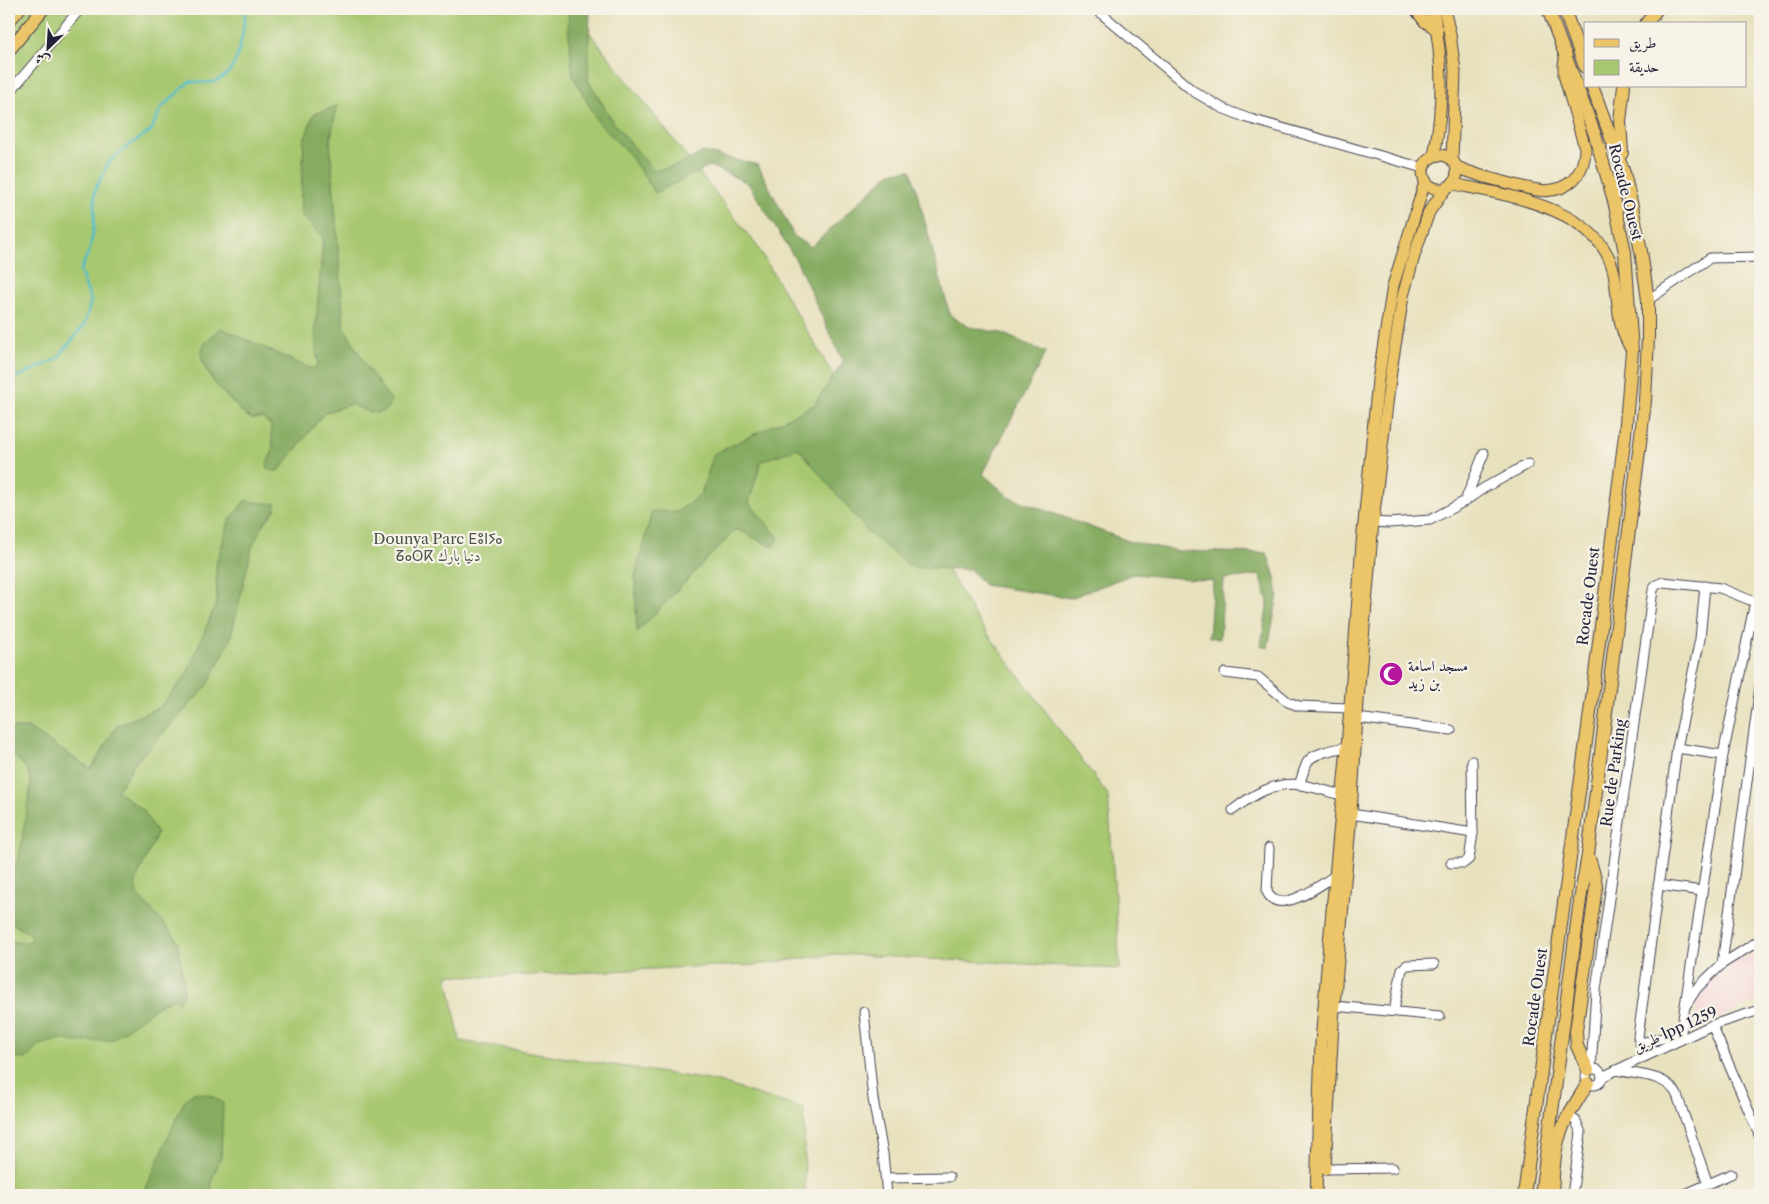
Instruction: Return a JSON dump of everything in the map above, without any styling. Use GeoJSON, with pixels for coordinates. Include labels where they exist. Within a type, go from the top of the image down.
{"type":"FeatureCollection","features":[{"type":"Feature","properties":{"kind":"highway"},"geometry":{"type":"LineString","coordinates":[[9,21],[19,9]]}},
{"type":"Feature","properties":{"kind":"highway"},"geometry":{"type":"LineString","coordinates":[[9,50],[43,9]]}},
{"type":"Feature","properties":{"kind":"highway"},"geometry":{"type":"LineString","coordinates":[[1416,9],[1425,21],[1437,29]]}},
{"type":"Feature","properties":{"kind":"highway","name":"Rocade Ouest"},"geometry":{"type":"LineString","coordinates":[[1524,1195],[1599,640],[1625,435],[1632,351],[1626,260],[1608,177],[1595,135],[1548,9]]}},
{"type":"Feature","properties":{"kind":"highway"},"geometry":{"type":"LineString","coordinates":[[1564,9],[1584,64]]}},
{"type":"Feature","properties":{"kind":"highway"},"geometry":{"type":"LineString","coordinates":[[1647,22],[1657,9]]}},
{"type":"Feature","properties":{"kind":"highway","name":"Rocade Ouest"},"geometry":{"type":"LineString","coordinates":[[1541,1195],[1580,900],[1588,855],[1643,418],[1647,353],[1648,300],[1639,241],[1624,173],[1593,88]]}},
{"type":"Feature","properties":{"kind":"highway"},"geometry":{"type":"LineString","coordinates":[[1624,88],[1620,121],[1624,173]]}},
{"type":"Feature","properties":{"kind":"highway"},"geometry":{"type":"LineString","coordinates":[[1552,1195],[1557,1146],[1568,1116],[1589,1074],[1579,1052],[1576,1039],[1596,887],[1588,855]]}},
{"type":"Feature","properties":{"kind":"main road"},"geometry":{"type":"LineString","coordinates":[[1433,9],[1437,29],[1442,97],[1434,156]]}},
{"type":"Feature","properties":{"kind":"main road"},"geometry":{"type":"LineString","coordinates":[[1316,1195],[1322,1043],[1334,876],[1350,708],[1355,686],[1390,371],[1403,296],[1426,219],[1432,207],[1456,178],[1454,163],[1455,71],[1445,10]]}},
{"type":"Feature","properties":{"kind":"main road"},"geometry":{"type":"LineString","coordinates":[[1566,54],[1564,75],[1584,148],[1584,161],[1577,177],[1563,188],[1545,192],[1483,177],[1442,155],[1434,156],[1427,160],[1422,175],[1425,182],[1436,189],[1449,186],[1506,196],[1541,206],[1572,220],[1595,236],[1611,263],[1622,334],[1632,351]]}},
{"type":"Feature","properties":{"kind":"main road"},"geometry":{"type":"LineString","coordinates":[[1324,1195],[1334,1006],[1351,814],[1357,718],[1355,686],[1362,543],[1382,354],[1393,286],[1425,182]]}},
{"type":"Feature","properties":{"kind":"street"},"geometry":{"type":"LineString","coordinates":[[9,93],[80,9]]}},
{"type":"Feature","properties":{"kind":"street"},"geometry":{"type":"LineString","coordinates":[[1096,9],[1193,90],[1222,108],[1247,118],[1423,168]]}},
{"type":"Feature","properties":{"kind":"street"},"geometry":{"type":"LineString","coordinates":[[1648,300],[1710,258],[1760,257]]}},
{"type":"Feature","properties":{"kind":"street"},"geometry":{"type":"LineString","coordinates":[[1465,501],[1484,453]]}},
{"type":"Feature","properties":{"kind":"street"},"geometry":{"type":"LineString","coordinates":[[1374,522],[1396,523],[1430,520],[1528,464]]}},
{"type":"Feature","properties":{"kind":"street","name":"Rue de Parking"},"geometry":{"type":"LineString","coordinates":[[1589,1074],[1596,990],[1652,590],[1656,585],[1663,582],[1706,586],[1729,591],[1758,603],[1723,755],[1680,1032],[1673,1036],[1640,1043],[1638,1036],[1658,885]]}},
{"type":"Feature","properties":{"kind":"street"},"geometry":{"type":"LineString","coordinates":[[1702,891],[1658,885],[1677,748],[1700,639],[1706,586]]}},
{"type":"Feature","properties":{"kind":"street"},"geometry":{"type":"LineString","coordinates":[[1226,673],[1258,677],[1288,702],[1299,706],[1350,708]]}},
{"type":"Feature","properties":{"kind":"street"},"geometry":{"type":"LineString","coordinates":[[1722,964],[1760,687]]}},
{"type":"Feature","properties":{"kind":"street"},"geometry":{"type":"LineString","coordinates":[[1357,718],[1451,730]]}},
{"type":"Feature","properties":{"kind":"street"},"geometry":{"type":"LineString","coordinates":[[1299,785],[1311,758],[1331,750],[1347,748]]}},
{"type":"Feature","properties":{"kind":"street"},"geometry":{"type":"LineString","coordinates":[[1677,748],[1723,755]]}},
{"type":"Feature","properties":{"kind":"street"},"geometry":{"type":"LineString","coordinates":[[1451,863],[1464,863],[1468,861],[1473,833],[1472,761]]}},
{"type":"Feature","properties":{"kind":"street"},"geometry":{"type":"LineString","coordinates":[[1233,810],[1261,791],[1279,786],[1299,785],[1342,795]]}},
{"type":"Feature","properties":{"kind":"street"},"geometry":{"type":"LineString","coordinates":[[1351,814],[1473,833]]}},
{"type":"Feature","properties":{"kind":"street"},"geometry":{"type":"LineString","coordinates":[[1269,848],[1267,892],[1275,900],[1293,900],[1334,876]]}},
{"type":"Feature","properties":{"kind":"street"},"geometry":{"type":"LineString","coordinates":[[1684,1009],[1697,988],[1722,964],[1760,940]]}},
{"type":"Feature","properties":{"kind":"street"},"geometry":{"type":"LineString","coordinates":[[1394,1011],[1402,969],[1407,965],[1434,964]]}},
{"type":"Feature","properties":{"kind":"street"},"geometry":{"type":"LineString","coordinates":[[1334,1006],[1440,1016]]}},
{"type":"Feature","properties":{"kind":"street","name":"طريق lpp 1259"},"geometry":{"type":"LineString","coordinates":[[1589,1074],[1596,1085],[1602,1077],[1712,1025],[1760,1010]]}},
{"type":"Feature","properties":{"kind":"street"},"geometry":{"type":"LineString","coordinates":[[864,1012],[873,1099],[887,1195]]}},
{"type":"Feature","properties":{"kind":"street"},"geometry":{"type":"LineString","coordinates":[[1712,1025],[1760,1137]]}},
{"type":"Feature","properties":{"kind":"street"},"geometry":{"type":"LineString","coordinates":[[1589,1074],[1598,1070],[1602,1077]]}},
{"type":"Feature","properties":{"kind":"street"},"geometry":{"type":"LineString","coordinates":[[1616,1070],[1664,1080],[1672,1086],[1677,1095],[1708,1184]]}},
{"type":"Feature","properties":{"kind":"street"},"geometry":{"type":"LineString","coordinates":[[1568,1116],[1576,1122],[1581,1133],[1572,1195]]}},
{"type":"Feature","properties":{"kind":"street"},"geometry":{"type":"LineString","coordinates":[[1326,1169],[1393,1168]]}},
{"type":"Feature","properties":{"kind":"street"},"geometry":{"type":"LineString","coordinates":[[1683,1195],[1731,1174]]}},
{"type":"Feature","properties":{"kind":"street"},"geometry":{"type":"LineString","coordinates":[[886,1178],[949,1177]]}},
{"type":"Feature","properties":{"kind":"shaded area"},"geometry":{"type":"Polygon","coordinates":[[[1760,951],[1760,999],[1700,1027],[1695,1018],[1705,974],[1760,951]]]}},
{"type":"Feature","properties":{"kind":"green space","name":"Dounya Parc ⴹⵓⵏⵢⴰ ⵒⴰⵔⴽ دنيا بارك"},"geometry":{"type":"Polygon","coordinates":[[[9,9],[571,9],[757,246],[976,618],[1108,795],[1120,969],[836,954],[754,965],[490,977],[447,975],[460,1041],[715,1081],[804,1109],[805,1195],[9,1195],[9,9]]]}},
{"type":"Feature","properties":{"kind":"green space"},"geometry":{"type":"Polygon","coordinates":[[[569,9],[590,9],[588,80],[613,122],[654,171],[679,165],[703,152],[758,165],[794,236],[811,247],[891,172],[911,170],[950,315],[969,327],[1001,333],[1046,352],[983,474],[1009,497],[1131,542],[1178,551],[1267,553],[1275,577],[1278,595],[1268,648],[1261,646],[1268,601],[1260,575],[1224,579],[1220,639],[1209,637],[1213,581],[1133,574],[1071,598],[984,585],[970,569],[913,568],[871,535],[798,448],[761,461],[749,503],[779,538],[773,547],[736,529],[637,632],[635,576],[652,511],[677,512],[701,494],[714,454],[814,405],[843,362],[797,262],[748,183],[710,166],[655,193],[630,155],[598,122],[573,76],[568,24],[569,9]]]}},
{"type":"Feature","properties":{"kind":"green space"},"geometry":{"type":"Polygon","coordinates":[[[337,106],[330,141],[344,327],[366,366],[391,400],[388,407],[379,413],[368,412],[351,404],[324,413],[282,467],[274,471],[268,469],[267,464],[273,450],[271,425],[262,418],[252,419],[245,415],[231,401],[208,373],[201,353],[204,345],[221,328],[311,369],[318,365],[315,337],[323,238],[300,213],[304,140],[314,114],[337,106]]]}},
{"type":"Feature","properties":{"kind":"green space"},"geometry":{"type":"Polygon","coordinates":[[[245,501],[276,504],[275,510],[262,526],[252,547],[230,640],[207,686],[134,764],[117,791],[143,810],[157,834],[135,886],[140,898],[174,935],[178,942],[184,985],[183,994],[178,1003],[174,998],[159,1005],[112,1040],[76,1042],[61,1039],[40,1045],[26,1059],[14,1058],[9,1054],[9,942],[27,942],[31,940],[30,934],[9,922],[9,866],[15,864],[19,859],[31,783],[27,769],[9,750],[9,728],[28,728],[91,769],[117,726],[161,706],[186,676],[217,601],[216,566],[229,521],[245,501]]]}},
{"type":"Feature","properties":{"kind":"green space"},"geometry":{"type":"Polygon","coordinates":[[[195,1092],[212,1096],[223,1103],[221,1156],[212,1180],[211,1195],[143,1195],[181,1108],[186,1099],[195,1092]]]}},
{"type":"Feature","properties":{"kind":"waterway"},"geometry":{"type":"LineString","coordinates":[[9,379],[57,359],[84,325],[91,301],[80,271],[90,249],[94,225],[95,190],[109,162],[132,143],[151,131],[161,108],[189,82],[212,82],[222,78],[229,71],[239,52],[246,9]]}},
{"type":"Feature","properties":{"kind":"place","name":"مسجد اسامة بن زيد"},"geometry":{"type":"Point","coordinates":[1391,674]}}]}
